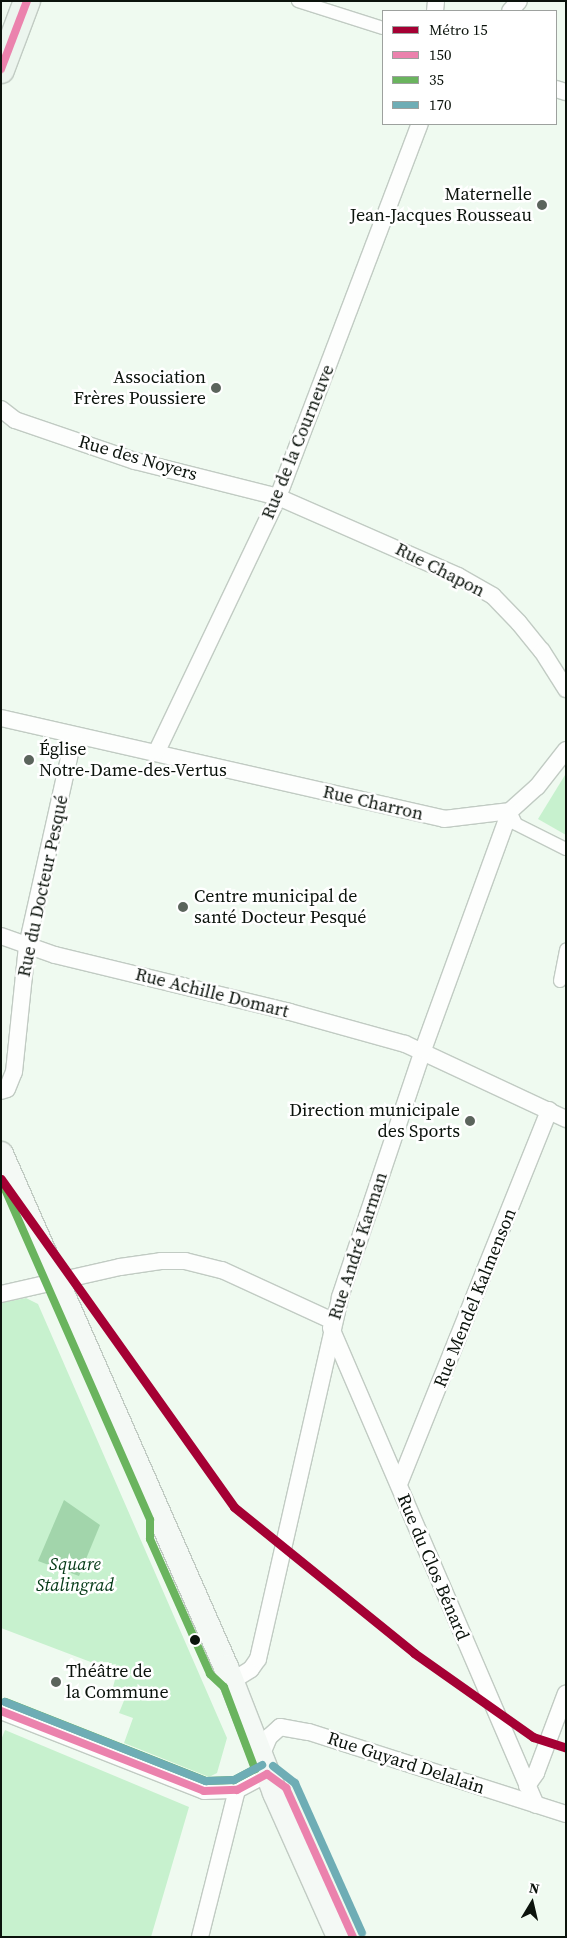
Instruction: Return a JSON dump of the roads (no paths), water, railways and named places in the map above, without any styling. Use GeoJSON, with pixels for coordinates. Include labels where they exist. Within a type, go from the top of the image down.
{"type":"FeatureCollection","features":[{"type":"Feature","properties":{"kind":"main road"},"geometry":{"type":"LineString","coordinates":[[1,70],[27,1]]}},
{"type":"Feature","properties":{"kind":"main road"},"geometry":{"type":"LineString","coordinates":[[1,1154],[232,1681],[264,1765],[339,1937]]}},
{"type":"Feature","properties":{"kind":"street"},"geometry":{"type":"LineString","coordinates":[[298,1],[382,28]]}},
{"type":"Feature","properties":{"kind":"street","name":"Rue de la Courneuve"},"geometry":{"type":"LineString","coordinates":[[157,751],[278,496],[420,125]]}},
{"type":"Feature","properties":{"kind":"street","name":"Rue des Noyers"},"geometry":{"type":"LineString","coordinates":[[1,410],[15,420],[135,461],[278,496]]}},
{"type":"Feature","properties":{"kind":"street","name":"Rue Chapon"},"geometry":{"type":"LineString","coordinates":[[278,496],[422,559],[493,596],[542,651],[566,688]]}},
{"type":"Feature","properties":{"kind":"street","name":"Rue Charron"},"geometry":{"type":"LineString","coordinates":[[1,718],[74,736],[157,751],[444,819],[510,811]]}},
{"type":"Feature","properties":{"kind":"street","name":"Rue du Docteur Pesqué"},"geometry":{"type":"LineString","coordinates":[[1,1091],[7,1089],[14,1072],[27,946],[74,736]]}},
{"type":"Feature","properties":{"kind":"street"},"geometry":{"type":"LineString","coordinates":[[566,750],[537,787],[510,811],[516,824],[566,849]]}},
{"type":"Feature","properties":{"kind":"street","name":"Rue André Karman"},"geometry":{"type":"LineString","coordinates":[[232,1681],[252,1669],[258,1659],[332,1324],[423,1050],[510,811]]}},
{"type":"Feature","properties":{"kind":"street","name":"Rue Achille Domart"},"geometry":{"type":"LineString","coordinates":[[1,936],[27,946],[350,1027],[423,1050],[566,1119]]}},
{"type":"Feature","properties":{"kind":"street"},"geometry":{"type":"LineString","coordinates":[[560,981],[566,950]]}},
{"type":"Feature","properties":{"kind":"street","name":"Rue Mendel Kalmenson"},"geometry":{"type":"LineString","coordinates":[[398,1484],[549,1110]]}},
{"type":"Feature","properties":{"kind":"street"},"geometry":{"type":"LineString","coordinates":[[1,1294],[55,1280],[161,1261],[185,1261],[222,1270],[332,1324]]}},
{"type":"Feature","properties":{"kind":"street","name":"Rue du Clos Bénard"},"geometry":{"type":"LineString","coordinates":[[332,1324],[398,1484],[536,1805]]}},
{"type":"Feature","properties":{"kind":"street"},"geometry":{"type":"LineString","coordinates":[[527,1786],[536,1774],[566,1693]]}},
{"type":"Feature","properties":{"kind":"street"},"geometry":{"type":"LineString","coordinates":[[1,1711],[204,1791],[237,1790]]}},
{"type":"Feature","properties":{"kind":"street","name":"Rue Guyard Delalain"},"geometry":{"type":"LineString","coordinates":[[264,1765],[269,1737],[280,1727],[309,1732],[566,1814]]}},
{"type":"Feature","properties":{"kind":"street"},"geometry":{"type":"LineString","coordinates":[[200,1937],[237,1790],[264,1765]]}},
{"type":"Feature","properties":{"kind":"metro line","name":"15"},"geometry":{"type":"LineString","coordinates":[[1,1179],[234,1507],[414,1653],[533,1737],[566,1748]]}},
{"type":"Feature","properties":{"kind":"place","name":"Maternelle Jean-Jacques Rousseau"},"geometry":{"type":"Point","coordinates":[542,205]}},
{"type":"Feature","properties":{"kind":"place","name":"Association Frères Poussiere"},"geometry":{"type":"Point","coordinates":[216,388]}},
{"type":"Feature","properties":{"kind":"place","name":"Église Notre-Dame-des-Vertus"},"geometry":{"type":"Point","coordinates":[29,760]}},
{"type":"Feature","properties":{"kind":"place","name":"Centre municipal de santé Docteur Pesqué"},"geometry":{"type":"Point","coordinates":[183,907]}},
{"type":"Feature","properties":{"kind":"place","name":"Direction municipale des Sports"},"geometry":{"type":"Point","coordinates":[470,1121]}},
{"type":"Feature","properties":{"kind":"place","name":"Théâtre de la Commune"},"geometry":{"type":"Point","coordinates":[56,1682]}},
{"type":"Feature","properties":{"kind":"park label","name":"Square Stalingrad"},"geometry":{"type":"Point","coordinates":[75,1575]}}]}
